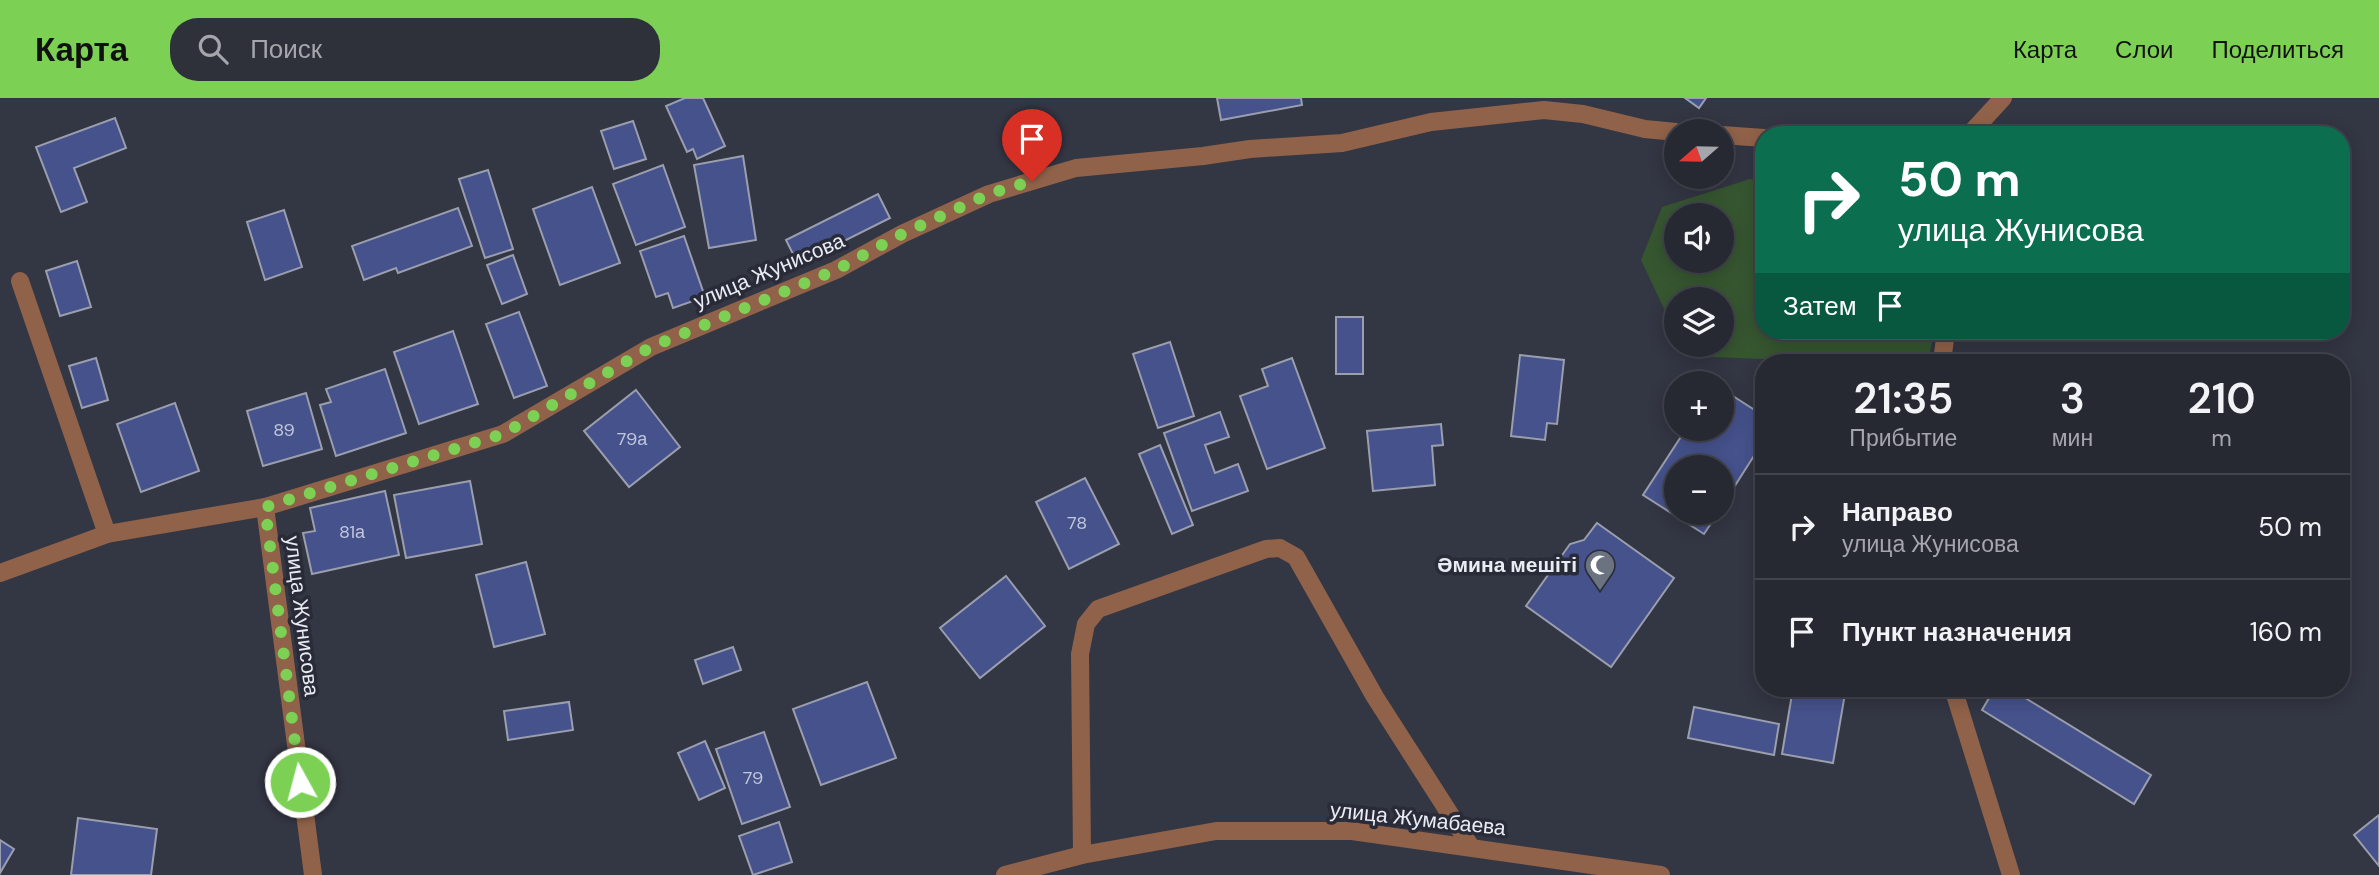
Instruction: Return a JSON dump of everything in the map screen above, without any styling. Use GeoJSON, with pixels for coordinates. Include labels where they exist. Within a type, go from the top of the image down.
{"type":"FeatureCollection","features":[{"type":"Feature","properties":{"kind":"street"},"geometry":{"type":"LineString","coordinates":[[1977,126],[2003,98]]}},
{"type":"Feature","properties":{"kind":"street","name":"улица Жунисова"},"geometry":{"type":"LineString","coordinates":[[313,875],[265,507],[503,434],[651,347],[836,270],[902,234],[989,194],[1076,167],[1203,156],[1250,149],[1342,143],[1431,122],[1544,110],[1583,114],[1664,131]]}},
{"type":"Feature","properties":{"kind":"street"},"geometry":{"type":"LineString","coordinates":[[1734,136],[1755,137]]}},
{"type":"Feature","properties":{"kind":"street"},"geometry":{"type":"LineString","coordinates":[[20,281],[107,534]]}},
{"type":"Feature","properties":{"kind":"street"},"geometry":{"type":"LineString","coordinates":[[0,573],[107,534],[265,507]]}},
{"type":"Feature","properties":{"kind":"street"},"geometry":{"type":"LineString","coordinates":[[1082,855],[1080,654],[1086,624],[1098,609],[1266,549],[1280,548],[1296,557],[1376,698],[1471,847]]}},
{"type":"Feature","properties":{"kind":"street"},"geometry":{"type":"LineString","coordinates":[[1956,697],[2011,875]]}},
{"type":"Feature","properties":{"kind":"street","name":"улица Жумабаева"},"geometry":{"type":"LineString","coordinates":[[1005,875],[1082,855],[1216,831],[1352,831],[1661,875]]}},
{"type":"Feature","properties":{"kind":"green space"},"geometry":{"type":"Polygon","coordinates":[[[1750,179],[1755,180],[1755,340],[1932,340],[1930,354],[1755,354],[1755,359],[1712,357],[1734,357],[1734,287],[1664,287],[1664,309],[1641,260],[1662,207],[1664,273],[1734,273],[1734,203],[1675,203],[1719,189],[1734,189],[1734,184],[1750,179]]]}},
{"type":"Feature","properties":{"kind":"building"},"geometry":{"type":"Polygon","coordinates":[[[685,98],[703,98],[725,146],[697,159],[693,149],[687,152],[666,106],[685,98]]]}},
{"type":"Feature","properties":{"kind":"building"},"geometry":{"type":"Polygon","coordinates":[[[1217,98],[1301,98],[1302,105],[1221,120],[1217,98]]]}},
{"type":"Feature","properties":{"kind":"building"},"geometry":{"type":"Polygon","coordinates":[[[1685,98],[1706,98],[1699,108],[1685,98]]]}},
{"type":"Feature","properties":{"kind":"building"},"geometry":{"type":"Polygon","coordinates":[[[115,118],[126,148],[74,168],[87,202],[61,212],[36,147],[115,118]]]}},
{"type":"Feature","properties":{"kind":"building"},"geometry":{"type":"Polygon","coordinates":[[[633,121],[646,159],[614,169],[601,131],[633,121]]]}},
{"type":"Feature","properties":{"kind":"building"},"geometry":{"type":"Polygon","coordinates":[[[743,156],[756,240],[709,248],[694,165],[743,156]]]}},
{"type":"Feature","properties":{"kind":"building"},"geometry":{"type":"Polygon","coordinates":[[[663,165],[685,227],[636,245],[613,184],[663,165]]]}},
{"type":"Feature","properties":{"kind":"building"},"geometry":{"type":"Polygon","coordinates":[[[488,170],[513,249],[485,258],[459,179],[488,170]]]}},
{"type":"Feature","properties":{"kind":"building"},"geometry":{"type":"Polygon","coordinates":[[[592,187],[620,263],[560,285],[533,209],[592,187]]]}},
{"type":"Feature","properties":{"kind":"building"},"geometry":{"type":"Polygon","coordinates":[[[878,194],[890,218],[798,264],[786,240],[878,194]]]}},
{"type":"Feature","properties":{"kind":"building"},"geometry":{"type":"Polygon","coordinates":[[[458,208],[472,246],[398,273],[396,268],[364,280],[352,246],[458,208]]]}},
{"type":"Feature","properties":{"kind":"building"},"geometry":{"type":"Polygon","coordinates":[[[284,210],[302,267],[265,280],[247,222],[284,210]]]}},
{"type":"Feature","properties":{"kind":"building"},"geometry":{"type":"Polygon","coordinates":[[[684,236],[705,297],[673,308],[668,293],[656,297],[640,251],[684,236]]]}},
{"type":"Feature","properties":{"kind":"building"},"geometry":{"type":"Polygon","coordinates":[[[513,255],[527,294],[502,304],[487,265],[513,255]]]}},
{"type":"Feature","properties":{"kind":"building"},"geometry":{"type":"Polygon","coordinates":[[[77,261],[91,307],[60,316],[46,271],[77,261]]]}},
{"type":"Feature","properties":{"kind":"building"},"geometry":{"type":"Polygon","coordinates":[[[519,312],[547,386],[514,398],[486,324],[519,312]]]}},
{"type":"Feature","properties":{"kind":"building"},"geometry":{"type":"Polygon","coordinates":[[[1336,317],[1363,317],[1363,374],[1336,374],[1336,317]]]}},
{"type":"Feature","properties":{"kind":"building"},"geometry":{"type":"Polygon","coordinates":[[[453,331],[478,404],[419,424],[394,352],[453,331]]]}},
{"type":"Feature","properties":{"kind":"building"},"geometry":{"type":"Polygon","coordinates":[[[1170,342],[1194,416],[1158,428],[1133,354],[1170,342]]]}},
{"type":"Feature","properties":{"kind":"building"},"geometry":{"type":"Polygon","coordinates":[[[1520,355],[1564,360],[1557,424],[1547,423],[1545,440],[1511,436],[1520,355]]]}},
{"type":"Feature","properties":{"kind":"building"},"geometry":{"type":"Polygon","coordinates":[[[96,358],[108,400],[82,408],[69,366],[96,358]]]}},
{"type":"Feature","properties":{"kind":"building"},"geometry":{"type":"Polygon","coordinates":[[[1292,358],[1325,448],[1267,469],[1240,396],[1268,386],[1262,369],[1292,358]]]}},
{"type":"Feature","properties":{"kind":"building"},"geometry":{"type":"Polygon","coordinates":[[[385,369],[406,433],[336,456],[320,405],[331,402],[326,389],[385,369]]]}},
{"type":"Feature","properties":{"kind":"building"},"geometry":{"type":"Polygon","coordinates":[[[636,390],[680,447],[629,487],[584,431],[636,390]]]}},
{"type":"Feature","properties":{"kind":"building"},"geometry":{"type":"Polygon","coordinates":[[[306,393],[322,449],[263,466],[247,411],[306,393]]]}},
{"type":"Feature","properties":{"kind":"building"},"geometry":{"type":"Polygon","coordinates":[[[1734,397],[1755,410],[1755,454],[1734,487],[1734,455],[1669,455],[1678,441],[1734,441],[1734,397]]]}},
{"type":"Feature","properties":{"kind":"building"},"geometry":{"type":"Polygon","coordinates":[[[175,403],[199,471],[141,492],[117,424],[175,403]]]}},
{"type":"Feature","properties":{"kind":"building"},"geometry":{"type":"Polygon","coordinates":[[[1220,412],[1229,437],[1205,445],[1215,473],[1238,464],[1248,491],[1192,511],[1164,433],[1220,412]]]}},
{"type":"Feature","properties":{"kind":"building"},"geometry":{"type":"Polygon","coordinates":[[[1441,424],[1443,445],[1432,446],[1435,485],[1373,491],[1367,431],[1441,424]]]}},
{"type":"Feature","properties":{"kind":"building"},"geometry":{"type":"Polygon","coordinates":[[[1160,445],[1193,525],[1172,534],[1139,454],[1160,445]]]}},
{"type":"Feature","properties":{"kind":"building"},"geometry":{"type":"Polygon","coordinates":[[[1664,463],[1664,508],[1643,495],[1664,463]]]}},
{"type":"Feature","properties":{"kind":"building"},"geometry":{"type":"Polygon","coordinates":[[[1085,478],[1119,544],[1069,569],[1036,502],[1085,478]]]}},
{"type":"Feature","properties":{"kind":"building"},"geometry":{"type":"Polygon","coordinates":[[[470,481],[482,544],[406,558],[394,495],[470,481]]]}},
{"type":"Feature","properties":{"kind":"building"},"geometry":{"type":"Polygon","coordinates":[[[385,491],[399,555],[312,574],[303,533],[315,531],[310,508],[385,491]]]}},
{"type":"Feature","properties":{"kind":"building","name":"Әмина мешіті"},"geometry":{"type":"Polygon","coordinates":[[[1597,523],[1674,578],[1611,667],[1526,606],[1570,544],[1584,540],[1597,523]]]}},
{"type":"Feature","properties":{"kind":"building"},"geometry":{"type":"Polygon","coordinates":[[[1690,525],[1710,525],[1704,534],[1690,525]]]}},
{"type":"Feature","properties":{"kind":"building"},"geometry":{"type":"Polygon","coordinates":[[[526,562],[545,634],[494,647],[476,575],[526,562]]]}},
{"type":"Feature","properties":{"kind":"building"},"geometry":{"type":"Polygon","coordinates":[[[1006,576],[1045,626],[980,678],[940,628],[1006,576]]]}},
{"type":"Feature","properties":{"kind":"building"},"geometry":{"type":"Polygon","coordinates":[[[733,647],[741,670],[703,684],[695,660],[733,647]]]}},
{"type":"Feature","properties":{"kind":"building"},"geometry":{"type":"Polygon","coordinates":[[[867,682],[896,758],[821,785],[793,709],[867,682]]]}},
{"type":"Feature","properties":{"kind":"building"},"geometry":{"type":"Polygon","coordinates":[[[1792,697],[1844,697],[1833,763],[1782,754],[1792,697]]]}},
{"type":"Feature","properties":{"kind":"building"},"geometry":{"type":"Polygon","coordinates":[[[1990,697],[2024,697],[2151,775],[2134,804],[1982,710],[1990,697]]]}},
{"type":"Feature","properties":{"kind":"building"},"geometry":{"type":"Polygon","coordinates":[[[569,702],[573,730],[508,740],[504,711],[569,702]]]}},
{"type":"Feature","properties":{"kind":"building"},"geometry":{"type":"Polygon","coordinates":[[[1694,707],[1779,724],[1774,755],[1688,738],[1694,707]]]}},
{"type":"Feature","properties":{"kind":"building"},"geometry":{"type":"Polygon","coordinates":[[[764,732],[790,807],[742,824],[716,749],[764,732]]]}},
{"type":"Feature","properties":{"kind":"building"},"geometry":{"type":"Polygon","coordinates":[[[705,741],[725,788],[699,800],[678,753],[705,741]]]}},
{"type":"Feature","properties":{"kind":"building"},"geometry":{"type":"Polygon","coordinates":[[[2379,815],[2379,866],[2354,835],[2379,815]]]}},
{"type":"Feature","properties":{"kind":"building"},"geometry":{"type":"Polygon","coordinates":[[[78,818],[157,829],[151,875],[71,875],[78,818]]]}},
{"type":"Feature","properties":{"kind":"building"},"geometry":{"type":"Polygon","coordinates":[[[779,822],[792,862],[753,875],[739,836],[779,822]]]}},
{"type":"Feature","properties":{"kind":"building"},"geometry":{"type":"Polygon","coordinates":[[[0,840],[14,849],[0,873],[0,840]]]}},
{"type":"Feature","properties":{"kind":"place","name":"Әмина мешіті"},"geometry":{"type":"Point","coordinates":[1600,592]}},
{"type":"Feature","properties":{"kind":"route"},"geometry":{"type":"LineString","coordinates":[[300,782],[265,507],[503,434],[651,347],[836,270],[902,234],[989,194],[1032,181]]}}]}
